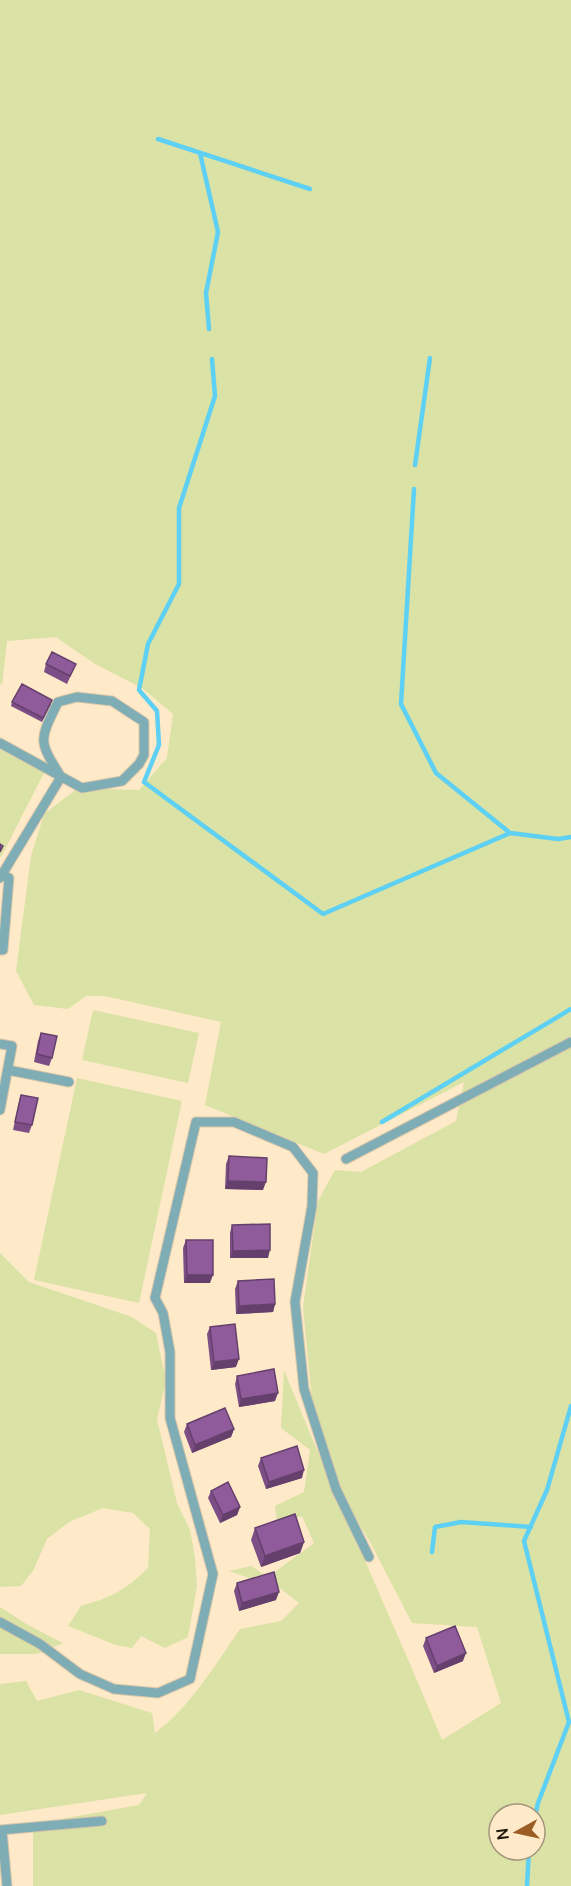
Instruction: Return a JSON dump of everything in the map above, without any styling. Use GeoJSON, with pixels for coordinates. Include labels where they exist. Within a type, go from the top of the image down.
{"type":"FeatureCollection","features":[{"type":"Feature","properties":{"kind":"lane"},"geometry":{"type":"LineString","coordinates":[[0,743],[61,777],[82,788],[122,782],[139,764],[144,754],[144,722],[112,701],[77,697],[58,702],[44,730],[44,749],[61,777]]}},
{"type":"Feature","properties":{"kind":"lane"},"geometry":{"type":"LineString","coordinates":[[0,950],[3,950],[4,877],[61,777]]}},
{"type":"Feature","properties":{"kind":"lane"},"geometry":{"type":"LineString","coordinates":[[4,877],[18,883]]}},
{"type":"Feature","properties":{"kind":"lane"},"geometry":{"type":"LineString","coordinates":[[346,1159],[571,1042]]}},
{"type":"Feature","properties":{"kind":"lane"},"geometry":{"type":"LineString","coordinates":[[0,1044],[12,1046],[0,1110]]}},
{"type":"Feature","properties":{"kind":"lane"},"geometry":{"type":"LineString","coordinates":[[8,1070],[69,1082]]}},
{"type":"Feature","properties":{"kind":"lane"},"geometry":{"type":"LineString","coordinates":[[0,1622],[40,1644],[80,1674],[114,1689],[158,1693],[190,1679],[213,1574],[170,1418],[170,1352],[163,1313],[155,1298],[196,1122],[234,1122],[293,1147],[313,1173],[312,1206],[295,1302],[304,1389],[336,1489],[369,1557]]}},
{"type":"Feature","properties":{"kind":"lane"},"geometry":{"type":"LineString","coordinates":[[7,1886],[1,1830],[102,1821]]}},
{"type":"Feature","properties":{"kind":"green space"},"geometry":{"type":"Polygon","coordinates":[[[0,0],[571,0],[571,1886],[33,1886],[33,1824],[139,1805],[147,1793],[0,1815],[0,1684],[26,1681],[37,1701],[79,1690],[152,1713],[155,1733],[191,1698],[240,1629],[281,1621],[299,1603],[281,1589],[229,1571],[251,1566],[268,1577],[314,1543],[302,1516],[277,1523],[275,1506],[304,1492],[310,1450],[281,1428],[284,1370],[442,1740],[501,1703],[477,1627],[412,1623],[370,1542],[340,1492],[312,1401],[303,1307],[318,1201],[335,1170],[361,1172],[456,1121],[464,1082],[324,1154],[205,1105],[221,1022],[105,996],[86,996],[68,1009],[34,1005],[16,971],[31,856],[44,814],[78,788],[139,790],[167,758],[173,714],[142,688],[95,664],[56,637],[7,641],[2,685],[0,684],[0,0]]]}},
{"type":"Feature","properties":{"kind":"green space"},"geometry":{"type":"Polygon","coordinates":[[[0,747],[45,771],[1,857],[0,857],[0,747]]]}},
{"type":"Feature","properties":{"kind":"green space"},"geometry":{"type":"Polygon","coordinates":[[[93,1010],[199,1033],[188,1083],[82,1060],[93,1010]]]}},
{"type":"Feature","properties":{"kind":"green space"},"geometry":{"type":"Polygon","coordinates":[[[77,1078],[182,1101],[139,1303],[34,1280],[77,1078]]]}},
{"type":"Feature","properties":{"kind":"green space"},"geometry":{"type":"Polygon","coordinates":[[[0,1253],[29,1282],[132,1317],[156,1333],[166,1381],[157,1419],[177,1503],[190,1530],[197,1586],[188,1637],[165,1648],[141,1636],[132,1648],[116,1645],[68,1626],[81,1606],[117,1592],[148,1568],[150,1529],[133,1513],[103,1508],[69,1522],[47,1539],[33,1571],[21,1586],[0,1587],[0,1253]]]}},
{"type":"Feature","properties":{"kind":"green space"},"geometry":{"type":"Polygon","coordinates":[[[0,1607],[63,1643],[37,1654],[0,1654],[0,1607]]]}},
{"type":"Feature","properties":{"kind":"building"},"geometry":{"type":"Polygon","coordinates":[[[52,652],[76,664],[70,676],[46,664],[52,652]]]}},
{"type":"Feature","properties":{"kind":"building"},"geometry":{"type":"Polygon","coordinates":[[[22,684],[52,700],[43,718],[12,702],[22,684]]]}},
{"type":"Feature","properties":{"kind":"building"},"geometry":{"type":"Polygon","coordinates":[[[41,1033],[57,1036],[52,1058],[37,1054],[41,1033]]]}},
{"type":"Feature","properties":{"kind":"building"},"geometry":{"type":"Polygon","coordinates":[[[21,1095],[38,1098],[32,1125],[15,1122],[21,1095]]]}},
{"type":"Feature","properties":{"kind":"building"},"geometry":{"type":"Polygon","coordinates":[[[229,1156],[267,1158],[266,1182],[228,1181],[229,1156]]]}},
{"type":"Feature","properties":{"kind":"building"},"geometry":{"type":"Polygon","coordinates":[[[270,1224],[270,1250],[233,1251],[232,1225],[270,1224]]]}},
{"type":"Feature","properties":{"kind":"building"},"geometry":{"type":"Polygon","coordinates":[[[186,1240],[213,1240],[213,1275],[187,1275],[186,1240]]]}},
{"type":"Feature","properties":{"kind":"building"},"geometry":{"type":"Polygon","coordinates":[[[274,1279],[275,1304],[239,1306],[238,1281],[274,1279]]]}},
{"type":"Feature","properties":{"kind":"building"},"geometry":{"type":"Polygon","coordinates":[[[235,1324],[239,1359],[214,1362],[210,1327],[235,1324]]]}},
{"type":"Feature","properties":{"kind":"building"},"geometry":{"type":"Polygon","coordinates":[[[274,1369],[278,1393],[241,1399],[237,1376],[274,1369]]]}},
{"type":"Feature","properties":{"kind":"building"},"geometry":{"type":"Polygon","coordinates":[[[225,1408],[234,1429],[195,1445],[187,1424],[225,1408]]]}},
{"type":"Feature","properties":{"kind":"building"},"geometry":{"type":"Polygon","coordinates":[[[297,1446],[304,1470],[269,1482],[261,1458],[297,1446]]]}},
{"type":"Feature","properties":{"kind":"building"},"geometry":{"type":"Polygon","coordinates":[[[228,1482],[240,1507],[223,1515],[211,1491],[228,1482]]]}},
{"type":"Feature","properties":{"kind":"building"},"geometry":{"type":"Polygon","coordinates":[[[295,1514],[304,1542],[265,1556],[255,1528],[295,1514]]]}},
{"type":"Feature","properties":{"kind":"building"},"geometry":{"type":"Polygon","coordinates":[[[274,1572],[279,1592],[242,1603],[237,1583],[274,1572]]]}},
{"type":"Feature","properties":{"kind":"building"},"geometry":{"type":"Polygon","coordinates":[[[455,1626],[466,1653],[437,1666],[426,1638],[455,1626]]]}},
{"type":"Feature","properties":{"kind":"waterway"},"geometry":{"type":"LineString","coordinates":[[158,139],[310,189]]}},
{"type":"Feature","properties":{"kind":"waterway"},"geometry":{"type":"LineString","coordinates":[[200,153],[218,232],[206,293],[209,329]]}},
{"type":"Feature","properties":{"kind":"waterway"},"geometry":{"type":"LineString","coordinates":[[415,465],[430,358]]}},
{"type":"Feature","properties":{"kind":"waterway"},"geometry":{"type":"LineString","coordinates":[[212,359],[215,396],[179,508],[179,584],[148,644],[139,690],[157,711],[159,745],[144,782],[323,914],[510,833],[558,839],[571,837]]}},
{"type":"Feature","properties":{"kind":"waterway"},"geometry":{"type":"LineString","coordinates":[[414,489],[401,704],[436,773],[510,833]]}},
{"type":"Feature","properties":{"kind":"waterway"},"geometry":{"type":"LineString","coordinates":[[382,1122],[571,1009]]}},
{"type":"Feature","properties":{"kind":"waterway"},"geometry":{"type":"LineString","coordinates":[[538,1802],[569,1722],[524,1541],[547,1490],[571,1406]]}},
{"type":"Feature","properties":{"kind":"waterway"},"geometry":{"type":"LineString","coordinates":[[432,1552],[435,1527],[461,1522],[531,1527]]}},
{"type":"Feature","properties":{"kind":"waterway"},"geometry":{"type":"LineString","coordinates":[[527,1886],[528,1862]]}}]}
